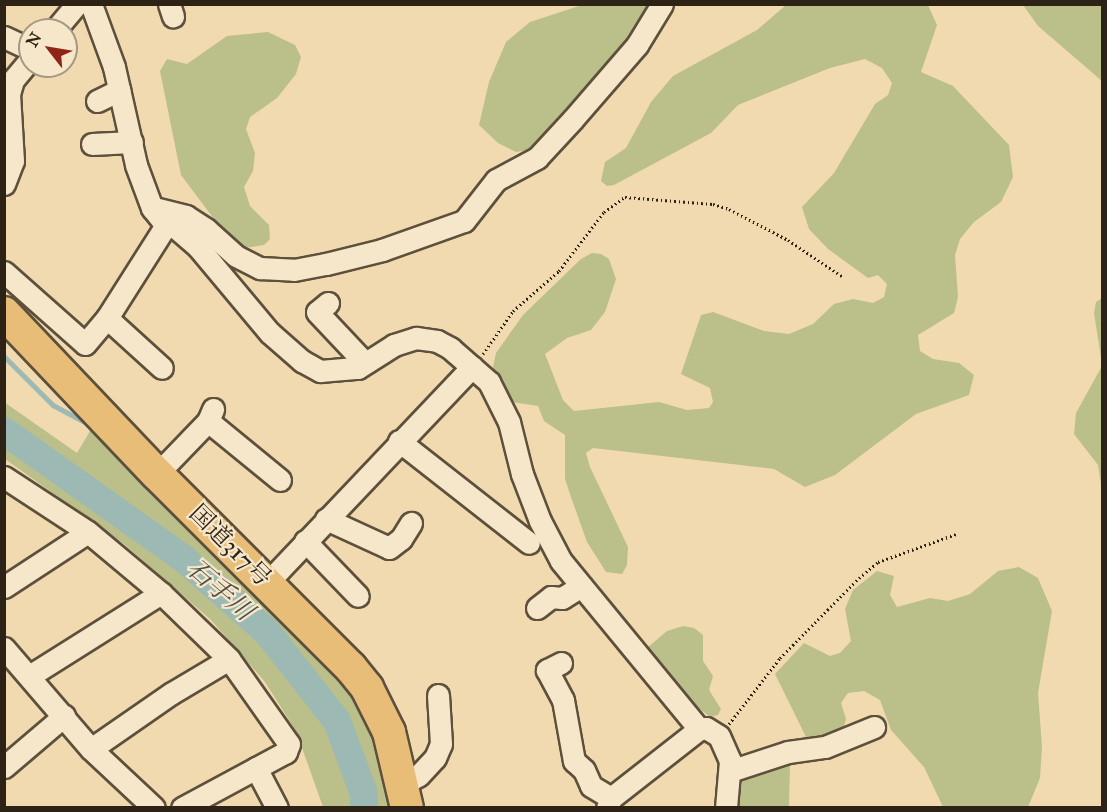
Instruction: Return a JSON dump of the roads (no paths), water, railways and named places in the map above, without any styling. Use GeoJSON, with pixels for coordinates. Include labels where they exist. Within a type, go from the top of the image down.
{"type":"FeatureCollection","features":[{"type":"Feature","properties":{"kind":"highway","name":"国道317号"},"geometry":{"type":"LineString","coordinates":[[4,313],[157,474],[267,583],[367,688],[389,732],[405,796]]}},
{"type":"Feature","properties":{"kind":"street"},"geometry":{"type":"LineString","coordinates":[[65,18],[77,4]]}},
{"type":"Feature","properties":{"kind":"street"},"geometry":{"type":"LineString","coordinates":[[91,4],[120,90],[138,173],[152,208],[166,225],[175,227],[198,247],[270,333],[302,362],[320,371],[337,372],[365,363],[394,345],[416,338],[436,341],[489,382],[500,402],[540,521],[561,561],[709,732],[730,771],[726,807]]}},
{"type":"Feature","properties":{"kind":"street"},"geometry":{"type":"LineString","coordinates":[[152,208],[186,216],[206,229],[236,256],[260,268],[294,270],[382,250],[464,221],[496,180],[537,158],[573,119],[637,45],[662,4]]}},
{"type":"Feature","properties":{"kind":"street"},"geometry":{"type":"LineString","coordinates":[[4,37],[18,43]]}},
{"type":"Feature","properties":{"kind":"street"},"geometry":{"type":"LineString","coordinates":[[4,184],[13,161],[9,94],[13,80],[18,74]]}},
{"type":"Feature","properties":{"kind":"street"},"geometry":{"type":"LineString","coordinates":[[97,100],[120,90]]}},
{"type":"Feature","properties":{"kind":"street"},"geometry":{"type":"LineString","coordinates":[[92,144],[132,142]]}},
{"type":"Feature","properties":{"kind":"street"},"geometry":{"type":"LineString","coordinates":[[4,272],[84,344],[107,318],[166,225]]}},
{"type":"Feature","properties":{"kind":"street"},"geometry":{"type":"LineString","coordinates":[[328,303],[317,312],[365,363]]}},
{"type":"Feature","properties":{"kind":"street"},"geometry":{"type":"LineString","coordinates":[[107,318],[162,368]]}},
{"type":"Feature","properties":{"kind":"street"},"geometry":{"type":"LineString","coordinates":[[267,583],[399,441],[472,367]]}},
{"type":"Feature","properties":{"kind":"street"},"geometry":{"type":"LineString","coordinates":[[157,474],[211,414],[280,479]]}},
{"type":"Feature","properties":{"kind":"street"},"geometry":{"type":"LineString","coordinates":[[399,441],[529,543]]}},
{"type":"Feature","properties":{"kind":"street"},"geometry":{"type":"LineString","coordinates":[[4,477],[88,532],[161,593],[230,659],[290,744],[286,752],[190,806]]}},
{"type":"Feature","properties":{"kind":"street"},"geometry":{"type":"LineString","coordinates":[[326,519],[389,548],[401,539],[411,523]]}},
{"type":"Feature","properties":{"kind":"street"},"geometry":{"type":"LineString","coordinates":[[4,587],[88,532]]}},
{"type":"Feature","properties":{"kind":"street"},"geometry":{"type":"LineString","coordinates":[[305,541],[358,596]]}},
{"type":"Feature","properties":{"kind":"street"},"geometry":{"type":"LineString","coordinates":[[537,608],[551,597],[562,598],[581,586]]}},
{"type":"Feature","properties":{"kind":"street"},"geometry":{"type":"LineString","coordinates":[[31,675],[161,593]]}},
{"type":"Feature","properties":{"kind":"street"},"geometry":{"type":"LineString","coordinates":[[4,648],[31,675],[91,749],[154,807]]}},
{"type":"Feature","properties":{"kind":"street"},"geometry":{"type":"LineString","coordinates":[[91,749],[172,693],[230,659]]}},
{"type":"Feature","properties":{"kind":"street"},"geometry":{"type":"LineString","coordinates":[[561,663],[547,670],[563,700],[574,761],[584,770],[591,786],[609,803],[709,732]]}},
{"type":"Feature","properties":{"kind":"street"},"geometry":{"type":"LineString","coordinates":[[405,796],[419,775],[435,758],[441,744],[438,695]]}},
{"type":"Feature","properties":{"kind":"street"},"geometry":{"type":"LineString","coordinates":[[4,767],[64,717]]}},
{"type":"Feature","properties":{"kind":"street"},"geometry":{"type":"LineString","coordinates":[[730,771],[788,752],[825,747],[874,727]]}},
{"type":"Feature","properties":{"kind":"street"},"geometry":{"type":"LineString","coordinates":[[256,768],[277,807]]}},
{"type":"Feature","properties":{"kind":"waterway"},"geometry":{"type":"LineString","coordinates":[[4,356],[53,405],[88,424]]}},
{"type":"Feature","properties":{"kind":"waterway","name":"石手川"},"geometry":{"type":"LineString","coordinates":[[4,431],[184,559],[267,632],[337,721],[364,794],[364,808]]}}]}
